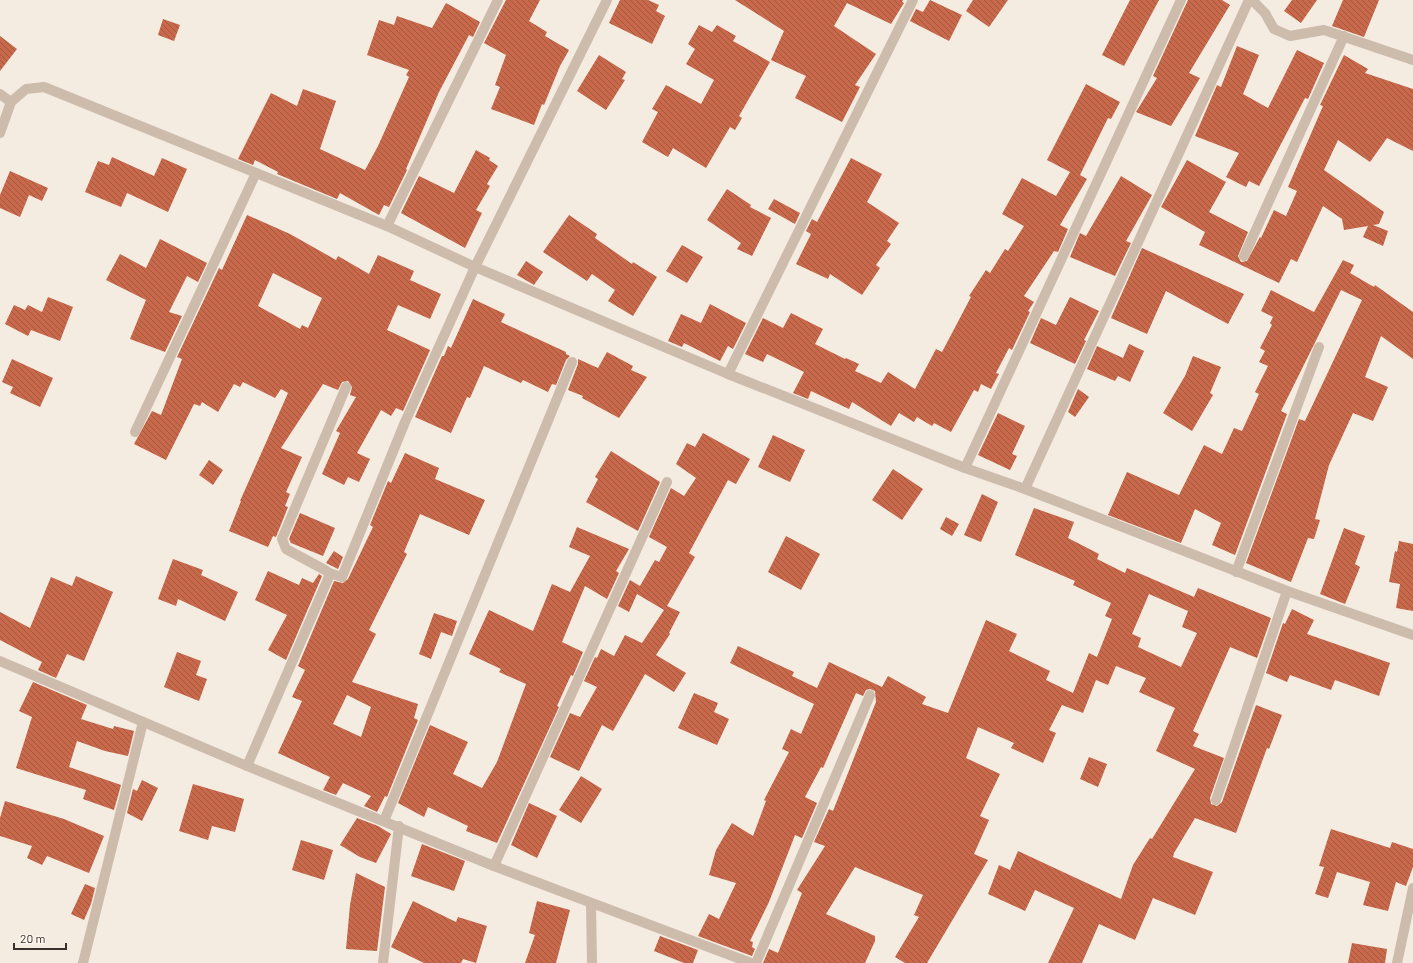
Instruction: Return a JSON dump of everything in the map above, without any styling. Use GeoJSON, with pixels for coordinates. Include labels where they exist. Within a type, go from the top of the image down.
{"type":"FeatureCollection","features":[{"type":"Feature","properties":{"kind":"street"},"geometry":{"type":"LineString","coordinates":[[387,226],[498,0]]}},
{"type":"Feature","properties":{"kind":"street"},"geometry":{"type":"LineString","coordinates":[[346,387],[282,539],[286,549],[329,573],[342,577],[405,422],[475,266],[607,0]]}},
{"type":"Feature","properties":{"kind":"street"},"geometry":{"type":"LineString","coordinates":[[728,374],[912,0]]}},
{"type":"Feature","properties":{"kind":"street"},"geometry":{"type":"LineString","coordinates":[[965,468],[1181,0]]}},
{"type":"Feature","properties":{"kind":"street"},"geometry":{"type":"LineString","coordinates":[[1025,489],[1249,0]]}},
{"type":"Feature","properties":{"kind":"street"},"geometry":{"type":"LineString","coordinates":[[1252,0],[1265,14],[1274,29],[1290,36],[1324,30],[1413,60]]}},
{"type":"Feature","properties":{"kind":"street"},"geometry":{"type":"LineString","coordinates":[[1244,256],[1344,36]]}},
{"type":"Feature","properties":{"kind":"street"},"geometry":{"type":"LineString","coordinates":[[0,133],[11,102],[26,89],[44,87],[387,226],[475,266],[728,374],[965,468],[1025,489],[1236,572],[1413,635]]}},
{"type":"Feature","properties":{"kind":"street"},"geometry":{"type":"LineString","coordinates":[[0,94],[11,102]]}},
{"type":"Feature","properties":{"kind":"street"},"geometry":{"type":"LineString","coordinates":[[135,432],[256,173]]}},
{"type":"Feature","properties":{"kind":"street"},"geometry":{"type":"LineString","coordinates":[[1236,572],[1319,347]]}},
{"type":"Feature","properties":{"kind":"street"},"geometry":{"type":"LineString","coordinates":[[384,820],[572,362]]}},
{"type":"Feature","properties":{"kind":"street"},"geometry":{"type":"LineString","coordinates":[[494,866],[667,482]]}},
{"type":"Feature","properties":{"kind":"street"},"geometry":{"type":"LineString","coordinates":[[247,766],[329,573]]}},
{"type":"Feature","properties":{"kind":"street"},"geometry":{"type":"LineString","coordinates":[[1216,800],[1286,591]]}},
{"type":"Feature","properties":{"kind":"street"},"geometry":{"type":"LineString","coordinates":[[0,661],[247,766],[399,826],[494,866],[591,904],[751,963]]}},
{"type":"Feature","properties":{"kind":"street"},"geometry":{"type":"LineString","coordinates":[[756,963],[870,695]]}},
{"type":"Feature","properties":{"kind":"street"},"geometry":{"type":"LineString","coordinates":[[83,963],[143,722]]}},
{"type":"Feature","properties":{"kind":"street"},"geometry":{"type":"LineString","coordinates":[[383,963],[399,826]]}},
{"type":"Feature","properties":{"kind":"street"},"geometry":{"type":"LineString","coordinates":[[1397,963],[1413,888]]}},
{"type":"Feature","properties":{"kind":"street"},"geometry":{"type":"LineString","coordinates":[[591,904],[592,963]]}},
{"type":"Feature","properties":{"kind":"building"},"geometry":{"type":"Polygon","coordinates":[[[506,0],[540,0],[529,21],[547,32],[545,36],[569,50],[560,66],[544,105],[542,104],[534,125],[491,109],[500,87],[495,85],[506,55],[484,43],[506,0]]]}},
{"type":"Feature","properties":{"kind":"building"},"geometry":{"type":"Polygon","coordinates":[[[620,0],[648,0],[659,5],[656,11],[665,16],[652,44],[609,23],[620,0]]]}},
{"type":"Feature","properties":{"kind":"building"},"geometry":{"type":"Polygon","coordinates":[[[735,0],[903,0],[902,2],[904,3],[891,24],[847,3],[834,26],[876,54],[855,85],[860,87],[842,122],[795,98],[806,76],[771,60],[784,31],[735,0]]]}},
{"type":"Feature","properties":{"kind":"building"},"geometry":{"type":"Polygon","coordinates":[[[930,0],[962,15],[949,41],[910,21],[916,9],[923,12],[930,0]]]}},
{"type":"Feature","properties":{"kind":"building"},"geometry":{"type":"Polygon","coordinates":[[[973,0],[1008,0],[989,27],[966,11],[973,0]]]}},
{"type":"Feature","properties":{"kind":"building"},"geometry":{"type":"Polygon","coordinates":[[[1130,0],[1159,0],[1124,66],[1102,55],[1130,0]]]}},
{"type":"Feature","properties":{"kind":"building"},"geometry":{"type":"Polygon","coordinates":[[[1188,0],[1222,0],[1230,5],[1189,73],[1200,78],[1171,126],[1136,112],[1157,78],[1153,76],[1188,0]]]}},
{"type":"Feature","properties":{"kind":"building"},"geometry":{"type":"Polygon","coordinates":[[[1292,0],[1317,0],[1301,23],[1284,11],[1292,0]]]}},
{"type":"Feature","properties":{"kind":"building"},"geometry":{"type":"Polygon","coordinates":[[[1343,0],[1379,0],[1364,37],[1332,26],[1343,0]]]}},
{"type":"Feature","properties":{"kind":"building"},"geometry":{"type":"Polygon","coordinates":[[[446,3],[480,22],[473,37],[469,35],[439,92],[406,169],[407,170],[389,207],[384,205],[379,215],[340,193],[337,199],[277,174],[278,172],[255,160],[253,165],[238,159],[271,93],[297,106],[303,89],[336,101],[320,149],[365,170],[378,146],[409,77],[406,75],[409,70],[367,55],[379,20],[394,25],[397,16],[432,28],[446,3]]]}},
{"type":"Feature","properties":{"kind":"building"},"geometry":{"type":"Polygon","coordinates":[[[163,19],[180,25],[174,41],[158,35],[163,19]]]}},
{"type":"Feature","properties":{"kind":"building"},"geometry":{"type":"Polygon","coordinates":[[[699,25],[712,32],[717,25],[736,36],[733,41],[770,62],[739,116],[742,118],[735,130],[730,127],[706,168],[673,148],[668,157],[642,142],[658,112],[652,109],[666,85],[701,104],[714,80],[686,64],[695,49],[688,44],[699,25]]]}},
{"type":"Feature","properties":{"kind":"building"},"geometry":{"type":"Polygon","coordinates":[[[0,36],[17,49],[0,71],[0,36]]]}},
{"type":"Feature","properties":{"kind":"building"},"geometry":{"type":"Polygon","coordinates":[[[1237,46],[1259,55],[1243,94],[1268,108],[1297,50],[1324,63],[1308,99],[1305,98],[1259,186],[1249,181],[1246,187],[1226,177],[1239,153],[1195,136],[1217,85],[1221,87],[1237,46]]]}},
{"type":"Feature","properties":{"kind":"building"},"geometry":{"type":"Polygon","coordinates":[[[599,55],[626,72],[622,79],[625,80],[606,110],[577,91],[599,55]]]}},
{"type":"Feature","properties":{"kind":"building"},"geometry":{"type":"Polygon","coordinates":[[[1344,55],[1368,69],[1365,73],[1413,89],[1413,151],[1387,138],[1370,162],[1338,140],[1324,170],[1384,212],[1379,224],[1373,225],[1388,231],[1383,246],[1363,237],[1368,226],[1344,230],[1342,219],[1323,206],[1297,262],[1291,259],[1279,283],[1199,245],[1205,232],[1161,207],[1187,160],[1226,182],[1209,212],[1248,232],[1238,256],[1241,262],[1247,261],[1260,237],[1261,238],[1274,210],[1286,216],[1297,191],[1288,187],[1323,106],[1320,105],[1344,55]]]}},
{"type":"Feature","properties":{"kind":"building"},"geometry":{"type":"Polygon","coordinates":[[[1086,84],[1120,102],[1111,119],[1108,118],[1080,175],[1087,179],[1060,225],[1068,229],[1058,252],[1054,251],[1024,296],[1034,302],[1028,311],[1030,312],[1012,350],[1009,348],[996,373],[999,374],[991,389],[981,384],[978,392],[974,390],[951,432],[934,423],[932,426],[917,417],[914,422],[899,413],[891,426],[852,402],[849,409],[811,391],[808,399],[793,393],[804,372],[767,354],[763,362],[745,354],[763,318],[783,328],[791,313],[823,329],[815,344],[845,359],[846,358],[859,364],[855,371],[881,383],[888,372],[915,389],[936,349],[942,352],[971,297],[969,296],[986,270],[990,273],[1005,249],[1008,251],[1024,226],[1002,214],[1022,178],[1056,196],[1070,172],[1047,160],[1086,84]]]}},
{"type":"Feature","properties":{"kind":"building"},"geometry":{"type":"Polygon","coordinates":[[[476,150],[490,158],[489,160],[498,166],[487,184],[490,186],[476,210],[482,213],[465,248],[401,213],[419,176],[454,193],[476,150]]]}},
{"type":"Feature","properties":{"kind":"building"},"geometry":{"type":"Polygon","coordinates":[[[112,157],[154,176],[162,158],[187,169],[168,212],[127,193],[121,207],[85,192],[98,161],[109,165],[112,157]]]}},
{"type":"Feature","properties":{"kind":"building"},"geometry":{"type":"Polygon","coordinates":[[[851,158],[882,174],[867,202],[899,223],[887,241],[891,244],[876,265],[880,268],[862,295],[830,274],[828,279],[796,264],[811,234],[806,231],[812,219],[817,222],[851,158]]]}},
{"type":"Feature","properties":{"kind":"building"},"geometry":{"type":"Polygon","coordinates":[[[10,171],[48,188],[42,201],[29,195],[20,217],[0,208],[0,195],[10,171]]]}},
{"type":"Feature","properties":{"kind":"building"},"geometry":{"type":"Polygon","coordinates":[[[1121,176],[1152,195],[1126,241],[1131,243],[1115,276],[1070,257],[1080,233],[1086,236],[1121,176]]]}},
{"type":"Feature","properties":{"kind":"building"},"geometry":{"type":"Polygon","coordinates":[[[727,189],[751,205],[750,207],[771,218],[752,256],[737,249],[741,243],[707,220],[727,189]]]}},
{"type":"Feature","properties":{"kind":"building"},"geometry":{"type":"Polygon","coordinates":[[[774,199],[800,213],[795,224],[768,209],[774,199]]]}},
{"type":"Feature","properties":{"kind":"building"},"geometry":{"type":"Polygon","coordinates":[[[247,215],[290,234],[336,260],[338,256],[369,274],[378,255],[414,271],[410,280],[441,294],[430,319],[398,305],[387,330],[430,350],[403,411],[396,408],[391,416],[381,410],[357,453],[370,459],[359,482],[348,477],[344,485],[322,474],[340,433],[336,431],[356,397],[350,395],[352,387],[348,381],[342,382],[338,390],[323,384],[281,448],[302,457],[286,492],[290,494],[285,506],[288,507],[276,537],[273,536],[268,547],[229,531],[240,501],[288,393],[281,389],[275,398],[243,382],[240,387],[234,384],[218,412],[202,402],[200,406],[194,404],[166,460],[134,444],[152,411],[161,415],[182,359],[177,357],[219,268],[222,270],[247,215]],[[273,273],[258,306],[300,329],[302,325],[308,328],[322,298],[273,273]]]}},
{"type":"Feature","properties":{"kind":"building"},"geometry":{"type":"Polygon","coordinates":[[[569,215],[597,234],[595,238],[632,264],[633,262],[657,277],[633,316],[608,301],[615,290],[592,274],[587,281],[543,252],[569,215]]]}},
{"type":"Feature","properties":{"kind":"building"},"geometry":{"type":"Polygon","coordinates":[[[160,239],[207,263],[198,282],[187,276],[169,312],[182,316],[165,352],[130,339],[146,300],[106,280],[120,254],[146,268],[160,239]]]}},
{"type":"Feature","properties":{"kind":"building"},"geometry":{"type":"Polygon","coordinates":[[[682,245],[703,257],[687,283],[666,271],[682,245]]]}},
{"type":"Feature","properties":{"kind":"building"},"geometry":{"type":"Polygon","coordinates":[[[1142,248],[1244,294],[1228,324],[1166,291],[1147,334],[1111,318],[1142,248]]]}},
{"type":"Feature","properties":{"kind":"building"},"geometry":{"type":"Polygon","coordinates":[[[1343,260],[1354,265],[1350,273],[1374,287],[1375,285],[1413,312],[1413,359],[1381,336],[1365,377],[1388,387],[1373,421],[1353,413],[1329,465],[1315,519],[1320,520],[1314,539],[1308,538],[1291,582],[1246,563],[1299,419],[1305,421],[1362,300],[1341,290],[1281,411],[1287,414],[1235,555],[1212,545],[1221,523],[1195,509],[1181,543],[1108,515],[1127,472],[1179,495],[1204,445],[1222,454],[1234,428],[1242,431],[1259,394],[1255,392],[1268,366],[1259,362],[1265,351],[1260,348],[1272,325],[1270,323],[1273,317],[1261,311],[1271,290],[1314,312],[1343,260]]]}},
{"type":"Feature","properties":{"kind":"building"},"geometry":{"type":"Polygon","coordinates":[[[526,261],[543,272],[534,285],[517,275],[526,261]]]}},
{"type":"Feature","properties":{"kind":"building"},"geometry":{"type":"Polygon","coordinates":[[[48,297],[73,307],[60,341],[31,330],[28,336],[5,324],[14,305],[25,310],[28,305],[42,312],[48,297]]]}},
{"type":"Feature","properties":{"kind":"building"},"geometry":{"type":"Polygon","coordinates":[[[1070,297],[1099,311],[1084,340],[1086,341],[1075,364],[1030,343],[1041,318],[1056,325],[1070,297]]]}},
{"type":"Feature","properties":{"kind":"building"},"geometry":{"type":"Polygon","coordinates":[[[473,299],[505,314],[501,322],[566,352],[566,354],[570,356],[566,360],[556,385],[552,384],[548,392],[523,380],[521,383],[484,366],[470,398],[467,397],[451,433],[415,417],[442,356],[444,356],[448,346],[451,348],[473,299]]]}},
{"type":"Feature","properties":{"kind":"building"},"geometry":{"type":"Polygon","coordinates":[[[710,304],[746,323],[733,349],[728,346],[720,361],[684,343],[682,347],[668,341],[681,314],[701,323],[710,304]]]}},
{"type":"Feature","properties":{"kind":"building"},"geometry":{"type":"Polygon","coordinates":[[[1129,344],[1144,351],[1130,382],[1118,376],[1115,381],[1087,369],[1097,346],[1123,358],[1129,344]]]}},
{"type":"Feature","properties":{"kind":"building"},"geometry":{"type":"Polygon","coordinates":[[[607,352],[633,366],[631,370],[647,377],[619,418],[582,398],[583,396],[568,390],[578,364],[578,359],[598,368],[607,352]]]}},
{"type":"Feature","properties":{"kind":"building"},"geometry":{"type":"Polygon","coordinates":[[[1193,356],[1221,367],[1210,393],[1213,395],[1192,431],[1163,413],[1185,376],[1193,356]]]}},
{"type":"Feature","properties":{"kind":"building"},"geometry":{"type":"Polygon","coordinates":[[[12,359],[53,378],[40,407],[10,393],[13,387],[2,382],[12,359]]]}},
{"type":"Feature","properties":{"kind":"building"},"geometry":{"type":"Polygon","coordinates":[[[1078,389],[1089,397],[1075,417],[1068,412],[1078,389]]]}},
{"type":"Feature","properties":{"kind":"building"},"geometry":{"type":"Polygon","coordinates":[[[998,413],[1025,426],[1012,454],[1017,456],[1010,470],[978,455],[998,413]]]}},
{"type":"Feature","properties":{"kind":"building"},"geometry":{"type":"Polygon","coordinates":[[[703,433],[750,459],[736,484],[728,480],[689,553],[695,557],[667,606],[680,612],[669,633],[670,634],[656,655],[686,673],[674,692],[645,674],[613,731],[602,725],[579,771],[550,757],[570,713],[580,717],[597,687],[584,681],[595,657],[597,658],[601,649],[614,656],[625,635],[642,643],[664,610],[637,594],[629,612],[618,606],[630,580],[640,586],[655,560],[659,562],[667,547],[649,537],[671,488],[684,496],[696,478],[676,464],[687,443],[695,447],[703,433]]]}},
{"type":"Feature","properties":{"kind":"building"},"geometry":{"type":"Polygon","coordinates":[[[773,435],[805,450],[790,482],[758,467],[773,435]]]}},
{"type":"Feature","properties":{"kind":"building"},"geometry":{"type":"Polygon","coordinates":[[[611,451],[660,482],[638,531],[586,502],[598,479],[595,477],[611,451]]]}},
{"type":"Feature","properties":{"kind":"building"},"geometry":{"type":"Polygon","coordinates":[[[405,453],[439,468],[435,479],[485,500],[469,535],[420,514],[404,552],[407,554],[369,630],[376,634],[352,682],[418,704],[414,718],[418,720],[387,797],[385,796],[377,812],[364,806],[371,796],[343,783],[336,795],[323,790],[330,777],[278,753],[302,701],[292,697],[305,670],[298,666],[334,581],[343,583],[348,579],[373,527],[370,525],[388,481],[391,483],[405,453]],[[347,695],[333,724],[361,737],[371,707],[347,695]]]}},
{"type":"Feature","properties":{"kind":"building"},"geometry":{"type":"Polygon","coordinates":[[[209,460],[223,470],[213,485],[199,475],[209,460]]]}},
{"type":"Feature","properties":{"kind":"building"},"geometry":{"type":"Polygon","coordinates":[[[893,469],[923,489],[902,520],[872,500],[893,469]]]}},
{"type":"Feature","properties":{"kind":"building"},"geometry":{"type":"Polygon","coordinates":[[[982,494],[998,502],[981,542],[964,535],[982,494]]]}},
{"type":"Feature","properties":{"kind":"building"},"geometry":{"type":"Polygon","coordinates":[[[1034,508],[1074,522],[1068,538],[1099,554],[1097,559],[1125,573],[1127,568],[1194,597],[1198,588],[1271,618],[1257,658],[1230,647],[1193,731],[1199,734],[1193,746],[1224,758],[1210,798],[1211,804],[1217,806],[1222,802],[1256,705],[1282,715],[1269,749],[1267,748],[1236,833],[1195,818],[1174,853],[1173,857],[1213,872],[1195,915],[1153,898],[1135,940],[1099,924],[1082,963],[1048,963],[1074,908],[1035,890],[1025,911],[988,894],[999,865],[1010,870],[1018,851],[1121,899],[1133,865],[1150,838],[1152,839],[1195,769],[1156,751],[1175,708],[1139,692],[1146,678],[1116,666],[1108,685],[1096,680],[1083,713],[1062,705],[1049,730],[1056,733],[1043,763],[1011,748],[1014,743],[978,727],[966,758],[1000,774],[980,816],[989,820],[974,854],[988,860],[927,963],[905,963],[895,957],[919,917],[914,915],[923,895],[855,867],[826,914],[875,936],[875,941],[865,963],[763,963],[769,949],[778,953],[802,893],[797,890],[825,846],[814,842],[829,809],[833,811],[876,702],[875,691],[870,689],[866,690],[863,696],[856,693],[823,768],[821,767],[805,797],[817,803],[802,838],[795,835],[769,902],[750,941],[753,942],[752,947],[755,949],[752,956],[698,936],[709,914],[719,919],[736,883],[709,875],[716,850],[732,823],[753,836],[766,801],[764,800],[789,752],[782,749],[791,729],[801,734],[814,704],[730,663],[738,646],[794,672],[792,676],[817,688],[829,662],[882,687],[888,676],[926,697],[922,704],[948,713],[986,620],[1017,634],[1009,651],[1050,671],[1046,680],[1073,693],[1089,653],[1097,657],[1112,619],[1105,616],[1111,603],[1073,585],[1075,581],[1015,555],[1034,508]],[[1149,594],[1132,634],[1141,638],[1138,647],[1181,667],[1197,633],[1182,627],[1188,611],[1149,594]]]}},
{"type":"Feature","properties":{"kind":"building"},"geometry":{"type":"Polygon","coordinates":[[[300,513],[335,528],[323,556],[291,543],[289,539],[300,513]]]}},
{"type":"Feature","properties":{"kind":"building"},"geometry":{"type":"Polygon","coordinates":[[[946,517],[959,524],[952,536],[940,529],[946,517]]]}},
{"type":"Feature","properties":{"kind":"building"},"geometry":{"type":"Polygon","coordinates":[[[577,527],[629,549],[616,571],[619,573],[607,599],[585,586],[562,642],[583,652],[573,676],[571,675],[557,706],[559,707],[497,843],[466,831],[468,826],[428,807],[424,817],[398,803],[430,725],[468,742],[453,774],[482,788],[497,762],[526,684],[499,672],[501,669],[469,654],[489,610],[533,631],[552,584],[570,592],[590,556],[569,547],[577,527]]]}},
{"type":"Feature","properties":{"kind":"building"},"geometry":{"type":"Polygon","coordinates":[[[1344,528],[1365,536],[1355,564],[1360,567],[1345,604],[1320,594],[1344,528]]]}},
{"type":"Feature","properties":{"kind":"building"},"geometry":{"type":"Polygon","coordinates":[[[786,536],[820,554],[801,590],[768,572],[786,536]]]}},
{"type":"Feature","properties":{"kind":"building"},"geometry":{"type":"Polygon","coordinates":[[[1399,541],[1413,544],[1413,611],[1396,608],[1400,584],[1389,582],[1395,551],[1397,552],[1399,541]]]}},
{"type":"Feature","properties":{"kind":"building"},"geometry":{"type":"Polygon","coordinates":[[[334,551],[343,557],[338,569],[326,563],[334,551]]]}},
{"type":"Feature","properties":{"kind":"building"},"geometry":{"type":"Polygon","coordinates":[[[173,559],[203,570],[201,575],[238,592],[225,621],[178,599],[176,606],[158,599],[173,559]]]}},
{"type":"Feature","properties":{"kind":"building"},"geometry":{"type":"Polygon","coordinates":[[[268,571],[299,585],[302,578],[313,583],[319,574],[322,576],[286,660],[268,650],[287,615],[255,600],[268,571]]]}},
{"type":"Feature","properties":{"kind":"building"},"geometry":{"type":"Polygon","coordinates":[[[76,576],[113,592],[84,661],[67,654],[56,678],[38,670],[42,662],[0,640],[0,612],[30,628],[51,577],[72,586],[76,576]]]}},
{"type":"Feature","properties":{"kind":"building"},"geometry":{"type":"Polygon","coordinates":[[[1292,609],[1314,620],[1307,634],[1390,663],[1379,696],[1335,680],[1331,690],[1290,675],[1287,682],[1266,673],[1283,623],[1285,624],[1292,609]]]}},
{"type":"Feature","properties":{"kind":"building"},"geometry":{"type":"Polygon","coordinates":[[[434,613],[457,621],[452,636],[441,632],[431,659],[419,654],[434,613]]]}},
{"type":"Feature","properties":{"kind":"building"},"geometry":{"type":"Polygon","coordinates":[[[177,652],[201,661],[196,675],[207,679],[199,701],[164,687],[177,652]]]}},
{"type":"Feature","properties":{"kind":"building"},"geometry":{"type":"Polygon","coordinates":[[[33,682],[87,705],[81,719],[113,729],[114,726],[134,731],[128,756],[105,751],[77,741],[69,767],[121,785],[114,810],[83,799],[86,790],[16,768],[32,717],[19,711],[33,682]]]}},
{"type":"Feature","properties":{"kind":"building"},"geometry":{"type":"Polygon","coordinates":[[[694,693],[718,703],[714,712],[729,719],[717,745],[678,728],[694,693]]]}},
{"type":"Feature","properties":{"kind":"building"},"geometry":{"type":"Polygon","coordinates":[[[1089,757],[1107,764],[1098,787],[1080,779],[1089,757]]]}},
{"type":"Feature","properties":{"kind":"building"},"geometry":{"type":"Polygon","coordinates":[[[581,776],[602,789],[581,823],[559,810],[581,776]]]}},
{"type":"Feature","properties":{"kind":"building"},"geometry":{"type":"Polygon","coordinates":[[[142,780],[158,788],[142,821],[127,813],[133,789],[137,791],[142,780]]]}},
{"type":"Feature","properties":{"kind":"building"},"geometry":{"type":"Polygon","coordinates":[[[193,784],[244,799],[235,832],[212,826],[208,840],[179,831],[193,784]]]}},
{"type":"Feature","properties":{"kind":"building"},"geometry":{"type":"Polygon","coordinates":[[[5,801],[64,819],[104,836],[89,873],[47,856],[42,865],[27,858],[32,846],[0,836],[0,818],[5,801]]]}},
{"type":"Feature","properties":{"kind":"building"},"geometry":{"type":"Polygon","coordinates":[[[529,803],[557,816],[537,858],[511,845],[529,803]]]}},
{"type":"Feature","properties":{"kind":"building"},"geometry":{"type":"Polygon","coordinates":[[[357,818],[378,826],[391,834],[376,863],[360,857],[340,845],[357,818]]]}},
{"type":"Feature","properties":{"kind":"building"},"geometry":{"type":"Polygon","coordinates":[[[1331,829],[1390,848],[1392,842],[1413,849],[1413,867],[1406,886],[1396,882],[1388,911],[1363,905],[1370,882],[1337,872],[1328,898],[1315,894],[1324,867],[1319,866],[1331,829]]]}},
{"type":"Feature","properties":{"kind":"building"},"geometry":{"type":"Polygon","coordinates":[[[301,840],[333,850],[324,880],[292,870],[301,840]]]}},
{"type":"Feature","properties":{"kind":"building"},"geometry":{"type":"Polygon","coordinates":[[[422,844],[465,861],[454,891],[411,876],[422,844]]]}},
{"type":"Feature","properties":{"kind":"building"},"geometry":{"type":"Polygon","coordinates":[[[356,873],[385,887],[377,951],[346,949],[350,905],[356,873]]]}},
{"type":"Feature","properties":{"kind":"building"},"geometry":{"type":"Polygon","coordinates":[[[85,884],[95,888],[91,904],[84,920],[71,914],[85,884]]]}},
{"type":"Feature","properties":{"kind":"building"},"geometry":{"type":"Polygon","coordinates":[[[413,901],[456,922],[458,917],[487,926],[476,963],[463,959],[461,963],[424,963],[391,947],[413,901]]]}},
{"type":"Feature","properties":{"kind":"building"},"geometry":{"type":"Polygon","coordinates":[[[537,901],[570,910],[556,963],[525,963],[535,935],[529,933],[537,901]]]}},
{"type":"Feature","properties":{"kind":"building"},"geometry":{"type":"Polygon","coordinates":[[[660,936],[698,950],[693,963],[684,963],[654,951],[660,936]]]}},
{"type":"Feature","properties":{"kind":"building"},"geometry":{"type":"Polygon","coordinates":[[[1352,943],[1387,949],[1385,963],[1348,963],[1352,943]]]}}]}
